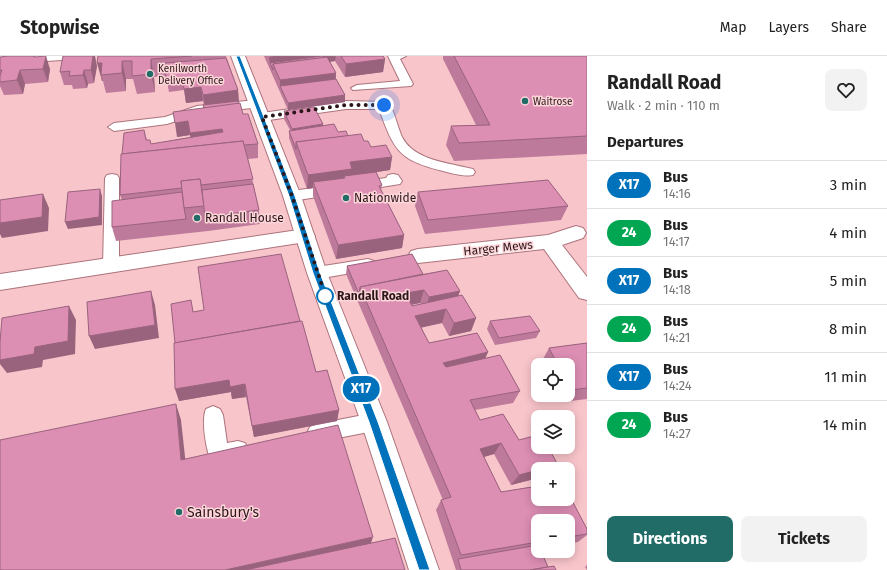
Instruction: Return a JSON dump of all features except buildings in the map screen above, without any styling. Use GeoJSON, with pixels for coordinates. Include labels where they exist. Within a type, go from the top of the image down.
{"type":"FeatureCollection","features":[{"type":"Feature","properties":{"kind":"main road"},"geometry":{"type":"LineString","coordinates":[[0,60],[62,56]]}},
{"type":"Feature","properties":{"kind":"main road"},"geometry":{"type":"LineString","coordinates":[[238,56],[292,196],[317,273],[374,422],[424,570]]}},
{"type":"Feature","properties":{"kind":"main road","name":"Harger Mews"},"geometry":{"type":"LineString","coordinates":[[410,258],[549,242],[576,233]]}},
{"type":"Feature","properties":{"kind":"main road"},"geometry":{"type":"LineString","coordinates":[[0,282],[305,236]]}},
{"type":"Feature","properties":{"kind":"main road"},"geometry":{"type":"LineString","coordinates":[[549,242],[587,292]]}},
{"type":"Feature","properties":{"kind":"lane"},"geometry":{"type":"LineString","coordinates":[[357,88],[407,84],[393,57],[401,56]]}},
{"type":"Feature","properties":{"kind":"lane"},"geometry":{"type":"LineString","coordinates":[[114,127],[143,119],[167,120],[197,110],[259,111],[346,105],[384,105],[398,143],[414,156],[433,164],[468,172]]}},
{"type":"Feature","properties":{"kind":"lane"},"geometry":{"type":"LineString","coordinates":[[110,266],[112,178]]}},
{"type":"Feature","properties":{"kind":"lane"},"geometry":{"type":"LineString","coordinates":[[292,196],[394,181],[393,178]]}},
{"type":"Feature","properties":{"kind":"lane"},"geometry":{"type":"LineString","coordinates":[[317,273],[380,263]]}},
{"type":"Feature","properties":{"kind":"lane"},"geometry":{"type":"LineString","coordinates":[[212,415],[218,454],[257,446]]}},
{"type":"Feature","properties":{"kind":"lane"},"geometry":{"type":"LineString","coordinates":[[296,438],[374,422]]}},
{"type":"Feature","properties":{"kind":"bus line","name":"X17"},"geometry":{"type":"LineString","coordinates":[[238,56],[292,196],[317,273],[374,422],[424,570]]}},
{"type":"Feature","properties":{"kind":"place","name":"Kenilworth Delivery Office"},"geometry":{"type":"Point","coordinates":[150,74]}},
{"type":"Feature","properties":{"kind":"place","name":"Waitrose"},"geometry":{"type":"Point","coordinates":[525,101]}},
{"type":"Feature","properties":{"kind":"place","name":"Nationwide"},"geometry":{"type":"Point","coordinates":[346,198]}},
{"type":"Feature","properties":{"kind":"place","name":"Randall House"},"geometry":{"type":"Point","coordinates":[197,218]}},
{"type":"Feature","properties":{"kind":"place","name":"Randall Road"},"geometry":{"type":"Point","coordinates":[325,296]}},
{"type":"Feature","properties":{"kind":"place","name":"Sainsbury's"},"geometry":{"type":"Point","coordinates":[179,512]}},
{"type":"Feature","properties":{"kind":"route"},"geometry":{"type":"LineString","coordinates":[[325,296],[328,303],[292,196],[262,117],[346,105],[384,105]]}}]}
